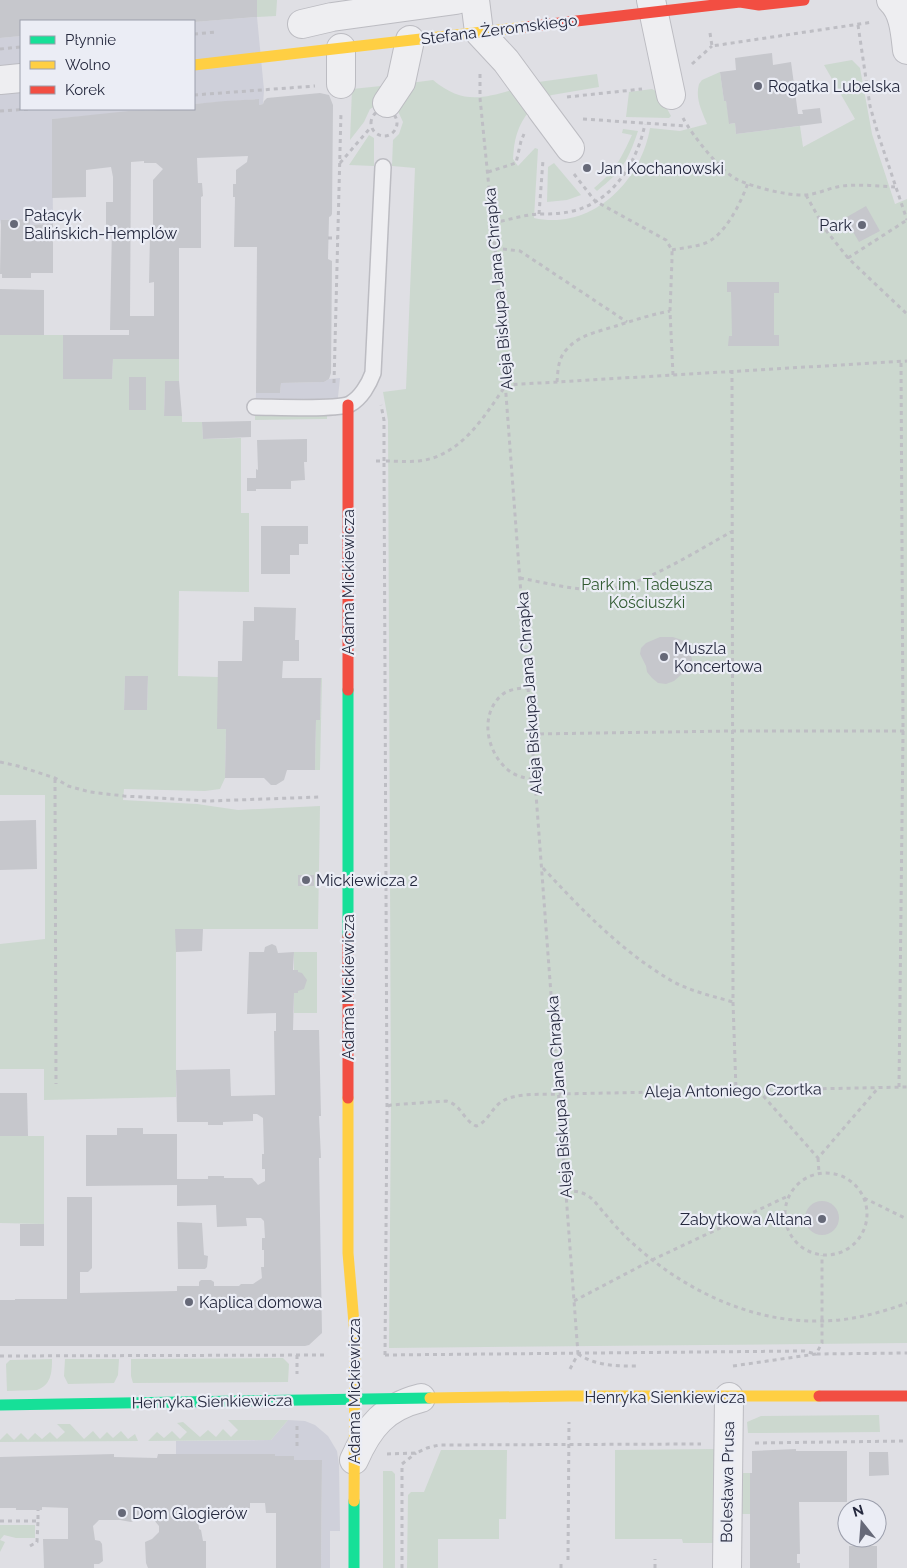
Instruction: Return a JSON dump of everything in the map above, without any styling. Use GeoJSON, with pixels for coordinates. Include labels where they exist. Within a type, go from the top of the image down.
{"type":"FeatureCollection","features":[{"type":"Feature","properties":{"kind":"street"},"geometry":{"type":"LineString","coordinates":[[305,52],[302,12],[332,17],[456,0]]}},
{"type":"Feature","properties":{"kind":"street"},"geometry":{"type":"LineString","coordinates":[[475,0],[478,32],[506,61],[540,108],[572,160]]}},
{"type":"Feature","properties":{"kind":"street","name":"Stefana Żeromskiego"},"geometry":{"type":"LineString","coordinates":[[195,65],[478,32],[652,6],[738,1],[759,5],[804,0]]}},
{"type":"Feature","properties":{"kind":"street"},"geometry":{"type":"LineString","coordinates":[[891,0],[896,5],[902,18],[907,50]]}},
{"type":"Feature","properties":{"kind":"street"},"geometry":{"type":"LineString","coordinates":[[652,6],[670,90]]}},
{"type":"Feature","properties":{"kind":"street"},"geometry":{"type":"LineString","coordinates":[[387,103],[401,82],[410,40]]}},
{"type":"Feature","properties":{"kind":"street"},"geometry":{"type":"LineString","coordinates":[[341,48],[341,84]]}},
{"type":"Feature","properties":{"kind":"street"},"geometry":{"type":"LineString","coordinates":[[0,80],[20,78]]}},
{"type":"Feature","properties":{"kind":"street","name":"Adama Mickiewicza"},"geometry":{"type":"LineString","coordinates":[[348,405],[348,1253],[354,1328],[354,1568]]}},
{"type":"Feature","properties":{"kind":"street","name":"Henryka Sienkiewicza"},"geometry":{"type":"LineString","coordinates":[[0,1405],[423,1398],[907,1396]]}},
{"type":"Feature","properties":{"kind":"street","name":"Bolesława Prusa"},"geometry":{"type":"LineString","coordinates":[[727,1568],[729,1397]]}},
{"type":"Feature","properties":{"kind":"street","name":"Henryka Sienkiewicza"},"geometry":{"type":"LineString","coordinates":[[354,1460],[360,1444],[381,1417],[397,1406],[423,1398]]}},
{"type":"Feature","properties":{"kind":"lane"},"geometry":{"type":"LineString","coordinates":[[255,408],[334,407],[348,405],[359,397],[370,379],[373,372],[383,167]]}},
{"type":"Feature","properties":{"kind":"path"},"geometry":{"type":"LineString","coordinates":[[848,258],[907,220],[870,106],[858,25]]}},
{"type":"Feature","properties":{"kind":"path","name":"Aleja Biskupa Jana Chrapka"},"geometry":{"type":"LineString","coordinates":[[478,32],[480,98],[493,223],[506,385],[578,1354]]}},
{"type":"Feature","properties":{"kind":"path"},"geometry":{"type":"LineString","coordinates":[[488,172],[516,163],[520,141],[540,108],[565,98],[670,90],[712,46]]}},
{"type":"Feature","properties":{"kind":"path"},"geometry":{"type":"LineString","coordinates":[[0,49],[20,47]]}},
{"type":"Feature","properties":{"kind":"path"},"geometry":{"type":"LineString","coordinates":[[195,95],[341,84]]}},
{"type":"Feature","properties":{"kind":"path"},"geometry":{"type":"LineString","coordinates":[[0,111],[20,110]]}},
{"type":"Feature","properties":{"kind":"path"},"geometry":{"type":"LineString","coordinates":[[493,223],[575,210],[595,201],[621,179],[638,151],[645,124],[687,126]]}},
{"type":"Feature","properties":{"kind":"path"},"geometry":{"type":"LineString","coordinates":[[340,163],[371,127]]}},
{"type":"Feature","properties":{"kind":"path"},"geometry":{"type":"LineString","coordinates":[[702,144],[718,164],[737,180],[777,192],[806,195],[843,186],[895,187]]}},
{"type":"Feature","properties":{"kind":"path"},"geometry":{"type":"LineString","coordinates":[[572,160],[595,201],[666,240],[672,250],[670,310],[673,375]]}},
{"type":"Feature","properties":{"kind":"path"},"geometry":{"type":"LineString","coordinates":[[672,250],[705,244],[718,234],[736,211],[748,182]]}},
{"type":"Feature","properties":{"kind":"path"},"geometry":{"type":"LineString","coordinates":[[806,195],[825,229],[848,258],[907,314]]}},
{"type":"Feature","properties":{"kind":"path"},"geometry":{"type":"LineString","coordinates":[[328,238],[338,238]]}},
{"type":"Feature","properties":{"kind":"path"},"geometry":{"type":"LineString","coordinates":[[495,248],[520,251],[628,322]]}},
{"type":"Feature","properties":{"kind":"path"},"geometry":{"type":"LineString","coordinates":[[557,382],[558,366],[567,348],[587,335],[670,310]]}},
{"type":"Feature","properties":{"kind":"path"},"geometry":{"type":"LineString","coordinates":[[899,1087],[905,731],[901,361]]}},
{"type":"Feature","properties":{"kind":"path"},"geometry":{"type":"LineString","coordinates":[[384,461],[418,461],[441,456],[463,440],[480,424],[506,385],[907,361]]}},
{"type":"Feature","properties":{"kind":"path"},"geometry":{"type":"LineString","coordinates":[[732,370],[733,1002],[736,1090]]}},
{"type":"Feature","properties":{"kind":"path"},"geometry":{"type":"LineString","coordinates":[[370,379],[380,395],[384,420],[387,1107],[386,1355],[804,1351],[816,1354]]}},
{"type":"Feature","properties":{"kind":"path"},"geometry":{"type":"LineString","coordinates":[[520,578],[580,589],[601,590],[625,585],[646,577],[732,531]]}},
{"type":"Feature","properties":{"kind":"path"},"geometry":{"type":"LineString","coordinates":[[529,688],[515,689],[503,694],[493,705],[488,717],[488,732],[497,758],[507,770],[521,777],[535,780]]}},
{"type":"Feature","properties":{"kind":"path"},"geometry":{"type":"LineString","coordinates":[[532,734],[905,731]]}},
{"type":"Feature","properties":{"kind":"path"},"geometry":{"type":"LineString","coordinates":[[0,762],[55,778],[68,786],[90,792],[124,796],[208,801],[320,797]]}},
{"type":"Feature","properties":{"kind":"path"},"geometry":{"type":"LineString","coordinates":[[55,778],[56,1084]]}},
{"type":"Feature","properties":{"kind":"path"},"geometry":{"type":"LineString","coordinates":[[542,868],[588,916],[633,956],[673,982],[733,1002]]}},
{"type":"Feature","properties":{"kind":"path"},"geometry":{"type":"LineString","coordinates":[[818,1158],[880,1086]]}},
{"type":"Feature","properties":{"kind":"path","name":"Aleja Antoniego Czortka"},"geometry":{"type":"LineString","coordinates":[[387,1107],[391,1105],[446,1100],[454,1102],[470,1123],[476,1126],[482,1124],[499,1103],[514,1097],[558,1094],[907,1086]]}},
{"type":"Feature","properties":{"kind":"path"},"geometry":{"type":"LineString","coordinates":[[758,1090],[818,1158],[819,1174]]}},
{"type":"Feature","properties":{"kind":"path"},"geometry":{"type":"LineString","coordinates":[[814,1174],[839,1174],[851,1181],[864,1198],[867,1209],[866,1225],[860,1237],[851,1246],[840,1252],[822,1255],[806,1250],[797,1244],[788,1232],[785,1220],[788,1196],[797,1184],[814,1174]]}},
{"type":"Feature","properties":{"kind":"path"},"geometry":{"type":"LineString","coordinates":[[566,1191],[580,1192],[589,1196],[619,1231],[652,1260],[687,1284],[759,1315],[822,1322],[863,1316],[907,1303]]}},
{"type":"Feature","properties":{"kind":"path"},"geometry":{"type":"LineString","coordinates":[[574,1301],[652,1260],[788,1196]]}},
{"type":"Feature","properties":{"kind":"path"},"geometry":{"type":"LineString","coordinates":[[864,1198],[907,1219]]}},
{"type":"Feature","properties":{"kind":"path"},"geometry":{"type":"LineString","coordinates":[[816,1354],[822,1343],[822,1255]]}},
{"type":"Feature","properties":{"kind":"path"},"geometry":{"type":"LineString","coordinates":[[578,1354],[588,1360],[614,1366],[643,1366]]}},
{"type":"Feature","properties":{"kind":"path"},"geometry":{"type":"LineString","coordinates":[[729,1366],[791,1359],[816,1354],[907,1354]]}},
{"type":"Feature","properties":{"kind":"path"},"geometry":{"type":"LineString","coordinates":[[297,1355],[297,1382]]}},
{"type":"Feature","properties":{"kind":"path"},"geometry":{"type":"LineString","coordinates":[[0,1356],[327,1355]]}},
{"type":"Feature","properties":{"kind":"path"},"geometry":{"type":"LineString","coordinates":[[568,1560],[569,1416]]}},
{"type":"Feature","properties":{"kind":"path"},"geometry":{"type":"LineString","coordinates":[[297,1420],[297,1446]]}},
{"type":"Feature","properties":{"kind":"path"},"geometry":{"type":"LineString","coordinates":[[402,1568],[402,1464],[416,1453],[427,1448],[439,1446],[907,1441]]}},
{"type":"Feature","properties":{"kind":"path"},"geometry":{"type":"LineString","coordinates":[[385,1454],[416,1453]]}},
{"type":"Feature","properties":{"kind":"path"},"geometry":{"type":"LineString","coordinates":[[30,1546],[38,1542],[38,1510]]}},
{"type":"Feature","properties":{"kind":"path"},"geometry":{"type":"LineString","coordinates":[[0,1521],[38,1521]]}},
{"type":"Feature","properties":{"kind":"path"},"geometry":{"type":"LineString","coordinates":[[560,1568],[561,1560]]}},
{"type":"Feature","properties":{"kind":"path"},"geometry":{"type":"LineString","coordinates":[[655,1560],[655,1568]]}},
{"type":"Feature","properties":{"kind":"shaded area"},"geometry":{"type":"Polygon","coordinates":[[[257,17],[264,90],[263,104],[259,105],[258,99],[195,104],[195,22],[257,17]]]}},
{"type":"Feature","properties":{"kind":"shaded area"},"geometry":{"type":"Polygon","coordinates":[[[20,36],[20,110],[154,110],[52,119],[53,224],[30,225],[30,219],[1,220],[0,225],[0,38],[20,36]]]}},
{"type":"Feature","properties":{"kind":"shaded area"},"geometry":{"type":"Polygon","coordinates":[[[340,378],[336,416],[331,414],[255,415],[256,393],[280,393],[281,383],[324,382],[329,379],[340,378]]]}},
{"type":"Feature","properties":{"kind":"shaded area"},"geometry":{"type":"Polygon","coordinates":[[[288,1420],[305,1421],[315,1425],[328,1436],[337,1451],[340,1531],[330,1531],[330,1568],[321,1568],[322,1460],[294,1460],[294,1456],[275,1456],[274,1454],[176,1455],[176,1441],[271,1440],[288,1420]]]}},
{"type":"Feature","properties":{"kind":"green space"},"geometry":{"type":"Polygon","coordinates":[[[257,0],[277,0],[276,16],[257,17],[257,0]]]}},
{"type":"Feature","properties":{"kind":"green space","name":"Park im. Tadeusza Kościuszki"},"geometry":{"type":"Polygon","coordinates":[[[852,60],[860,68],[872,134],[895,204],[907,199],[907,1343],[389,1348],[391,1105],[388,420],[383,392],[406,389],[415,168],[392,166],[393,140],[399,134],[403,122],[397,109],[410,83],[433,80],[453,93],[473,97],[482,97],[515,89],[530,110],[517,133],[513,159],[518,166],[535,148],[538,149],[534,218],[555,220],[575,217],[593,209],[610,198],[624,184],[636,167],[645,148],[650,128],[680,131],[707,124],[698,95],[699,84],[702,80],[720,72],[724,101],[726,101],[730,124],[735,123],[736,134],[800,126],[803,147],[855,119],[824,65],[852,60]]]}},
{"type":"Feature","properties":{"kind":"green space"},"geometry":{"type":"Polygon","coordinates":[[[597,74],[599,87],[547,97],[531,83],[597,74]]]}},
{"type":"Feature","properties":{"kind":"green space"},"geometry":{"type":"Polygon","coordinates":[[[391,85],[379,104],[370,109],[364,122],[350,140],[352,89],[391,85]]]}},
{"type":"Feature","properties":{"kind":"green space"},"geometry":{"type":"Polygon","coordinates":[[[652,89],[658,92],[671,116],[669,118],[626,117],[629,92],[652,89]]]}},
{"type":"Feature","properties":{"kind":"green space"},"geometry":{"type":"Polygon","coordinates":[[[623,129],[638,131],[631,150],[623,165],[597,191],[594,188],[608,176],[617,164],[632,135],[622,133],[623,129]]]}},
{"type":"Feature","properties":{"kind":"green space"},"geometry":{"type":"Polygon","coordinates":[[[369,135],[374,138],[374,166],[349,165],[369,135]]]}},
{"type":"Feature","properties":{"kind":"green space"},"geometry":{"type":"Polygon","coordinates":[[[554,163],[581,195],[567,200],[547,202],[548,167],[554,163]]]}},
{"type":"Feature","properties":{"kind":"green space"},"geometry":{"type":"Polygon","coordinates":[[[0,335],[63,335],[63,379],[112,379],[113,359],[179,359],[179,381],[165,382],[164,416],[182,416],[182,422],[202,422],[203,439],[241,438],[241,513],[249,513],[249,592],[179,591],[178,676],[218,677],[218,729],[226,729],[225,778],[220,789],[205,791],[124,789],[123,800],[197,804],[238,810],[320,806],[318,929],[176,929],[176,1097],[44,1100],[44,1069],[0,1069],[0,944],[45,939],[45,795],[0,795],[0,335]],[[146,377],[129,378],[129,410],[146,410],[146,377]],[[125,676],[124,710],[147,710],[148,676],[125,676]]]}},
{"type":"Feature","properties":{"kind":"green space"},"geometry":{"type":"Polygon","coordinates":[[[325,414],[327,419],[255,420],[255,415],[325,414]]]}},
{"type":"Feature","properties":{"kind":"green space"},"geometry":{"type":"Polygon","coordinates":[[[321,678],[320,770],[315,770],[316,720],[320,720],[321,678]]]}},
{"type":"Feature","properties":{"kind":"green space"},"geometry":{"type":"Polygon","coordinates":[[[294,952],[317,952],[317,1013],[294,1013],[294,993],[298,993],[298,971],[294,970],[294,952]]]}},
{"type":"Feature","properties":{"kind":"green space"},"geometry":{"type":"Polygon","coordinates":[[[0,1136],[44,1136],[44,1224],[0,1223],[0,1136]]]}},
{"type":"Feature","properties":{"kind":"green space"},"geometry":{"type":"Polygon","coordinates":[[[283,1358],[289,1364],[288,1382],[133,1383],[131,1376],[131,1359],[283,1358]]]}},
{"type":"Feature","properties":{"kind":"green space"},"geometry":{"type":"Polygon","coordinates":[[[52,1359],[50,1378],[42,1388],[37,1390],[7,1391],[6,1364],[10,1360],[52,1359]]]}},
{"type":"Feature","properties":{"kind":"green space"},"geometry":{"type":"Polygon","coordinates":[[[65,1359],[119,1359],[118,1375],[114,1383],[68,1384],[64,1376],[65,1359]]]}},
{"type":"Feature","properties":{"kind":"green space"},"geometry":{"type":"Polygon","coordinates":[[[879,1415],[880,1432],[748,1433],[747,1422],[761,1416],[879,1415]]]}},
{"type":"Feature","properties":{"kind":"green space"},"geometry":{"type":"Polygon","coordinates":[[[228,1420],[288,1420],[271,1440],[148,1441],[157,1432],[164,1438],[172,1431],[180,1439],[187,1432],[177,1423],[183,1422],[200,1437],[208,1430],[216,1437],[223,1429],[231,1437],[238,1430],[228,1420]]]}},
{"type":"Feature","properties":{"kind":"green space"},"geometry":{"type":"Polygon","coordinates":[[[57,1424],[70,1424],[84,1439],[93,1431],[100,1439],[107,1432],[113,1438],[121,1431],[128,1439],[135,1434],[138,1441],[0,1442],[7,1433],[14,1440],[21,1433],[28,1440],[35,1433],[42,1439],[50,1432],[57,1439],[65,1432],[57,1424]]]}},
{"type":"Feature","properties":{"kind":"green space"},"geometry":{"type":"Polygon","coordinates":[[[714,1449],[714,1543],[683,1543],[682,1539],[615,1539],[615,1450],[714,1449]]]}},
{"type":"Feature","properties":{"kind":"green space"},"geometry":{"type":"Polygon","coordinates":[[[441,1450],[507,1450],[506,1519],[499,1519],[499,1539],[438,1539],[438,1568],[407,1568],[408,1495],[411,1492],[424,1492],[441,1450]]]}},
{"type":"Feature","properties":{"kind":"green space"},"geometry":{"type":"Polygon","coordinates":[[[383,1471],[392,1471],[395,1474],[395,1568],[383,1568],[383,1471]]]}},
{"type":"Feature","properties":{"kind":"green space"},"geometry":{"type":"Polygon","coordinates":[[[738,1473],[750,1473],[750,1514],[737,1514],[738,1473]]]}},
{"type":"Feature","properties":{"kind":"green space"},"geometry":{"type":"Polygon","coordinates":[[[0,1525],[35,1525],[35,1538],[16,1538],[4,1535],[0,1540],[0,1525]]]}},
{"type":"Feature","properties":{"kind":"green space"},"geometry":{"type":"Polygon","coordinates":[[[0,1540],[5,1542],[0,1552],[0,1540]]]}},
{"type":"Feature","properties":{"kind":"building"},"geometry":{"type":"Polygon","coordinates":[[[0,0],[257,0],[257,17],[195,22],[195,20],[20,20],[20,36],[0,38],[0,0]]]}},
{"type":"Feature","properties":{"kind":"building","name":"Rogatka Lubelska"},"geometry":{"type":"Polygon","coordinates":[[[772,53],[773,65],[791,62],[798,114],[803,114],[802,110],[820,108],[822,123],[736,134],[735,123],[729,124],[720,72],[736,70],[735,58],[772,53]]]}},
{"type":"Feature","properties":{"kind":"building"},"geometry":{"type":"Polygon","coordinates":[[[320,93],[329,95],[333,105],[332,214],[329,217],[328,259],[332,261],[331,373],[329,379],[324,382],[281,383],[280,393],[256,393],[257,247],[234,247],[235,197],[233,197],[233,184],[236,184],[236,170],[247,162],[248,156],[197,158],[198,183],[202,183],[203,196],[201,197],[201,248],[179,248],[179,359],[113,359],[112,379],[63,379],[63,335],[129,335],[129,330],[110,330],[112,226],[106,226],[106,202],[113,202],[111,167],[86,170],[86,197],[52,198],[52,119],[129,111],[195,110],[195,104],[225,101],[259,99],[259,105],[263,104],[267,98],[320,93]],[[144,161],[131,162],[130,316],[154,316],[154,282],[149,283],[150,233],[153,233],[153,180],[163,169],[156,163],[144,163],[144,161]]]}},
{"type":"Feature","properties":{"kind":"building","name":"Park"},"geometry":{"type":"Polygon","coordinates":[[[866,206],[880,231],[859,242],[845,218],[866,206]]]}},
{"type":"Feature","properties":{"kind":"building"},"geometry":{"type":"Polygon","coordinates":[[[30,219],[30,225],[53,224],[53,273],[31,273],[31,278],[2,278],[2,274],[0,274],[1,220],[30,219]]]}},
{"type":"Feature","properties":{"kind":"building"},"geometry":{"type":"Polygon","coordinates":[[[727,282],[779,282],[779,293],[774,293],[774,335],[779,335],[779,346],[728,346],[729,336],[732,336],[731,292],[727,292],[727,282]]]}},
{"type":"Feature","properties":{"kind":"building"},"geometry":{"type":"Polygon","coordinates":[[[0,289],[44,290],[44,335],[0,335],[0,289]]]}},
{"type":"Feature","properties":{"kind":"building"},"geometry":{"type":"Polygon","coordinates":[[[129,377],[146,377],[146,410],[129,410],[129,377]]]}},
{"type":"Feature","properties":{"kind":"building"},"geometry":{"type":"Polygon","coordinates":[[[165,381],[179,381],[182,416],[164,416],[165,381]]]}},
{"type":"Feature","properties":{"kind":"building"},"geometry":{"type":"Polygon","coordinates":[[[251,421],[251,437],[203,439],[202,422],[251,421]]]}},
{"type":"Feature","properties":{"kind":"building"},"geometry":{"type":"Polygon","coordinates":[[[307,439],[307,462],[304,462],[305,480],[291,481],[291,489],[256,489],[256,491],[247,491],[247,478],[256,478],[256,469],[258,470],[257,440],[307,439]]]}},
{"type":"Feature","properties":{"kind":"building"},"geometry":{"type":"Polygon","coordinates":[[[261,526],[308,526],[308,544],[299,544],[299,555],[290,555],[290,574],[261,574],[261,526]]]}},
{"type":"Feature","properties":{"kind":"building"},"geometry":{"type":"Polygon","coordinates":[[[254,607],[296,608],[295,640],[299,640],[299,661],[283,661],[282,678],[321,678],[320,720],[316,720],[315,770],[287,770],[284,780],[276,785],[271,785],[264,778],[225,778],[226,729],[217,729],[218,661],[242,661],[243,621],[254,621],[254,607]]]}},
{"type":"Feature","properties":{"kind":"building"},"geometry":{"type":"Polygon","coordinates":[[[660,637],[673,637],[682,640],[688,644],[691,651],[692,660],[690,667],[674,681],[666,684],[658,683],[652,678],[647,672],[640,654],[641,648],[646,643],[660,637]]]}},
{"type":"Feature","properties":{"kind":"building"},"geometry":{"type":"Polygon","coordinates":[[[125,676],[148,676],[147,710],[124,710],[125,676]]]}},
{"type":"Feature","properties":{"kind":"building"},"geometry":{"type":"Polygon","coordinates":[[[36,820],[37,869],[0,870],[0,821],[36,820]]]}},
{"type":"Feature","properties":{"kind":"building","name":"Mickiewicza 2"},"geometry":{"type":"Polygon","coordinates":[[[298,875],[314,875],[314,886],[298,886],[298,875]]]}},
{"type":"Feature","properties":{"kind":"building"},"geometry":{"type":"Polygon","coordinates":[[[175,929],[203,929],[202,951],[176,952],[175,929]]]}},
{"type":"Feature","properties":{"kind":"building"},"geometry":{"type":"Polygon","coordinates":[[[272,944],[276,946],[278,953],[294,952],[293,970],[298,970],[307,980],[304,989],[294,993],[293,1030],[319,1030],[322,1333],[309,1345],[305,1346],[0,1346],[0,1300],[67,1299],[67,1197],[92,1197],[92,1268],[88,1272],[80,1272],[80,1293],[177,1291],[177,1286],[199,1286],[201,1280],[211,1280],[214,1282],[214,1286],[239,1286],[241,1284],[253,1284],[262,1278],[261,1267],[264,1267],[264,1250],[262,1250],[262,1238],[265,1238],[264,1221],[261,1218],[246,1218],[247,1226],[217,1227],[216,1205],[177,1206],[177,1185],[86,1186],[86,1135],[117,1135],[117,1128],[143,1128],[143,1134],[177,1134],[177,1179],[208,1179],[208,1176],[252,1178],[258,1185],[265,1181],[265,1169],[262,1169],[262,1154],[264,1154],[263,1118],[253,1114],[253,1121],[223,1122],[223,1125],[208,1125],[208,1122],[177,1122],[176,1070],[230,1069],[231,1096],[275,1095],[274,1031],[276,1031],[276,1013],[247,1014],[249,952],[264,952],[265,947],[272,944]]]}},
{"type":"Feature","properties":{"kind":"building"},"geometry":{"type":"Polygon","coordinates":[[[0,1093],[27,1093],[28,1136],[0,1136],[0,1093]]]}},
{"type":"Feature","properties":{"kind":"building","name":"Zabytkowa Altana"},"geometry":{"type":"Polygon","coordinates":[[[822,1201],[829,1202],[834,1206],[838,1211],[838,1225],[834,1230],[829,1234],[822,1235],[815,1234],[810,1230],[806,1225],[805,1218],[806,1211],[810,1206],[815,1202],[822,1201]]]}},
{"type":"Feature","properties":{"kind":"building"},"geometry":{"type":"Polygon","coordinates":[[[177,1222],[202,1223],[204,1255],[208,1256],[205,1269],[178,1269],[177,1222]]]}},
{"type":"Feature","properties":{"kind":"building"},"geometry":{"type":"Polygon","coordinates":[[[20,1224],[44,1224],[44,1246],[20,1246],[20,1224]]]}},
{"type":"Feature","properties":{"kind":"building"},"geometry":{"type":"Polygon","coordinates":[[[796,1449],[796,1451],[847,1451],[847,1498],[837,1498],[837,1502],[799,1502],[800,1554],[797,1554],[797,1563],[800,1563],[800,1568],[750,1568],[750,1473],[752,1473],[752,1451],[796,1449]]]}},
{"type":"Feature","properties":{"kind":"building"},"geometry":{"type":"Polygon","coordinates":[[[869,1452],[888,1452],[889,1475],[869,1476],[869,1452]]]}},
{"type":"Feature","properties":{"kind":"building"},"geometry":{"type":"Polygon","coordinates":[[[114,1454],[114,1457],[157,1458],[158,1454],[275,1454],[275,1456],[294,1456],[294,1460],[322,1460],[321,1568],[276,1568],[276,1513],[266,1513],[265,1503],[250,1503],[250,1508],[195,1508],[203,1541],[206,1541],[206,1568],[148,1568],[145,1542],[152,1539],[159,1532],[159,1526],[153,1519],[138,1519],[131,1522],[99,1520],[93,1526],[95,1540],[100,1541],[102,1544],[103,1561],[99,1564],[94,1564],[94,1568],[44,1568],[43,1539],[68,1539],[68,1508],[42,1507],[42,1510],[16,1510],[16,1508],[0,1508],[0,1457],[114,1454]]]}},
{"type":"Feature","properties":{"kind":"building"},"geometry":{"type":"Polygon","coordinates":[[[849,1548],[877,1548],[877,1568],[849,1568],[849,1548]]]}},
{"type":"Feature","properties":{"kind":"traffic: fast"},"geometry":{"type":"LineString","coordinates":[[348,690],[348,936]]}},
{"type":"Feature","properties":{"kind":"traffic: fast"},"geometry":{"type":"LineString","coordinates":[[0,1405],[430,1398]]}},
{"type":"Feature","properties":{"kind":"traffic: fast"},"geometry":{"type":"LineString","coordinates":[[354,1501],[354,1568]]}},
{"type":"Feature","properties":{"kind":"traffic: slow"},"geometry":{"type":"LineString","coordinates":[[195,65],[525,27]]}},
{"type":"Feature","properties":{"kind":"traffic: slow"},"geometry":{"type":"LineString","coordinates":[[348,1098],[348,1253],[355,1335],[354,1501]]}},
{"type":"Feature","properties":{"kind":"traffic: slow"},"geometry":{"type":"LineString","coordinates":[[430,1398],[819,1396]]}},
{"type":"Feature","properties":{"kind":"traffic: jam"},"geometry":{"type":"LineString","coordinates":[[525,27],[740,2],[759,5],[804,0]]}},
{"type":"Feature","properties":{"kind":"traffic: jam"},"geometry":{"type":"LineString","coordinates":[[348,405],[348,690]]}},
{"type":"Feature","properties":{"kind":"traffic: jam"},"geometry":{"type":"LineString","coordinates":[[348,936],[348,1098]]}},
{"type":"Feature","properties":{"kind":"traffic: jam"},"geometry":{"type":"LineString","coordinates":[[819,1396],[907,1396]]}},
{"type":"Feature","properties":{"kind":"place","name":"Rogatka Lubelska"},"geometry":{"type":"Point","coordinates":[758,86]}},
{"type":"Feature","properties":{"kind":"place","name":"Jan Kochanowski"},"geometry":{"type":"Point","coordinates":[587,168]}},
{"type":"Feature","properties":{"kind":"place","name":"Pałacyk Balińskich-Hemplów"},"geometry":{"type":"Point","coordinates":[14,224]}},
{"type":"Feature","properties":{"kind":"place","name":"Park"},"geometry":{"type":"Point","coordinates":[862,225]}},
{"type":"Feature","properties":{"kind":"place","name":"Muszla Koncertowa"},"geometry":{"type":"Point","coordinates":[664,657]}},
{"type":"Feature","properties":{"kind":"place","name":"Mickiewicza 2"},"geometry":{"type":"Point","coordinates":[306,880]}},
{"type":"Feature","properties":{"kind":"place","name":"Zabytkowa Altana"},"geometry":{"type":"Point","coordinates":[822,1219]}},
{"type":"Feature","properties":{"kind":"place","name":"Kaplica domowa"},"geometry":{"type":"Point","coordinates":[189,1302]}},
{"type":"Feature","properties":{"kind":"place","name":"Dom Glogierów"},"geometry":{"type":"Point","coordinates":[122,1513]}}]}
